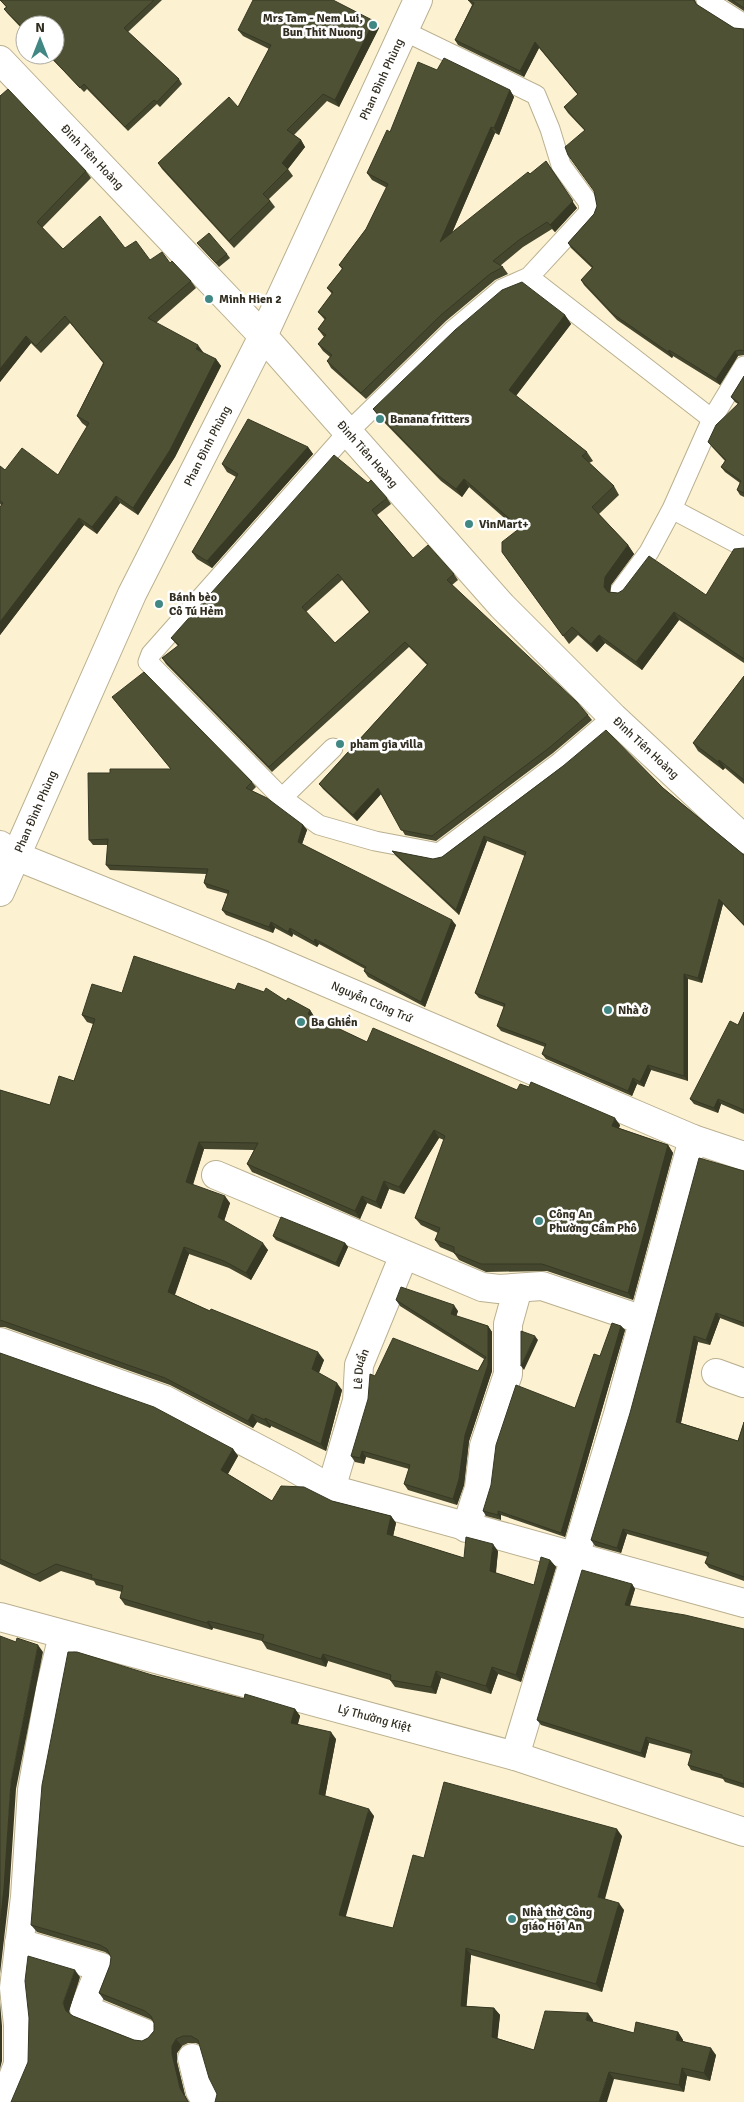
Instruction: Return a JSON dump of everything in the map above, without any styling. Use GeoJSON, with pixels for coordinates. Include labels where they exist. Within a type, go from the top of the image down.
{"type":"FeatureCollection","features":[{"type":"Feature","properties":{"kind":"street","name":"Phan Đình Phùng"},"geometry":{"type":"LineString","coordinates":[[0,892],[8,850],[132,594],[263,336],[418,0]]}},
{"type":"Feature","properties":{"kind":"street","name":"Đinh Tiên Hoàng"},"geometry":{"type":"LineString","coordinates":[[0,60],[263,336],[502,606],[613,717],[744,839]]}},
{"type":"Feature","properties":{"kind":"street","name":"Nguyễn Công Trứ"},"geometry":{"type":"LineString","coordinates":[[8,850],[262,955],[693,1139],[744,1156]]}},
{"type":"Feature","properties":{"kind":"street"},"geometry":{"type":"LineString","coordinates":[[515,1756],[618,1414],[693,1139]]}},
{"type":"Feature","properties":{"kind":"street"},"geometry":{"type":"LineString","coordinates":[[216,1175],[482,1287],[518,1288],[542,1286],[643,1320]]}},
{"type":"Feature","properties":{"kind":"street","name":"Lê Duẩn"},"geometry":{"type":"LineString","coordinates":[[331,1489],[356,1401],[359,1365],[404,1255]]}},
{"type":"Feature","properties":{"kind":"street"},"geometry":{"type":"LineString","coordinates":[[466,1528],[479,1488],[484,1446],[508,1374],[508,1324],[518,1288]]}},
{"type":"Feature","properties":{"kind":"street"},"geometry":{"type":"LineString","coordinates":[[0,1342],[165,1400],[331,1489],[574,1558],[744,1603]]}},
{"type":"Feature","properties":{"kind":"street"},"geometry":{"type":"LineString","coordinates":[[716,1372],[744,1383]]}},
{"type":"Feature","properties":{"kind":"street","name":"Lý Thường Kiệt"},"geometry":{"type":"LineString","coordinates":[[0,1617],[515,1756],[744,1832]]}},
{"type":"Feature","properties":{"kind":"street"},"geometry":{"type":"LineString","coordinates":[[4,2102],[18,2064],[18,2025],[14,1988],[32,1790],[50,1688],[63,1635]]}},
{"type":"Feature","properties":{"kind":"street"},"geometry":{"type":"LineString","coordinates":[[19,1943],[101,1967],[84,2009],[144,2033]]}},
{"type":"Feature","properties":{"kind":"street"},"geometry":{"type":"LineString","coordinates":[[192,2058],[200,2091],[208,2102]]}},
{"type":"Feature","properties":{"kind":"lane"},"geometry":{"type":"LineString","coordinates":[[706,0],[744,24]]}},
{"type":"Feature","properties":{"kind":"lane"},"geometry":{"type":"LineString","coordinates":[[404,31],[536,95],[550,129],[561,166],[588,202],[589,212],[530,277],[502,289],[453,330],[347,433],[150,654],[148,662],[282,798],[319,825],[375,841],[439,853],[560,762],[613,717]]}},
{"type":"Feature","properties":{"kind":"lane"},"geometry":{"type":"LineString","coordinates":[[530,277],[712,419]]}},
{"type":"Feature","properties":{"kind":"lane"},"geometry":{"type":"LineString","coordinates":[[620,591],[649,552],[672,509],[712,419],[744,366]]}},
{"type":"Feature","properties":{"kind":"lane"},"geometry":{"type":"LineString","coordinates":[[672,509],[744,547]]}},
{"type":"Feature","properties":{"kind":"lane"},"geometry":{"type":"LineString","coordinates":[[282,798],[333,748]]}},
{"type":"Feature","properties":{"kind":"building"},"geometry":{"type":"Polygon","coordinates":[[[0,0],[154,0],[124,28],[179,79],[157,102],[154,100],[125,127],[84,84],[80,88],[58,65],[65,65],[65,15],[15,15],[15,20],[4,9],[7,7],[0,0]]]}},
{"type":"Feature","properties":{"kind":"building"},"geometry":{"type":"Polygon","coordinates":[[[253,0],[333,0],[374,21],[335,100],[323,94],[287,130],[301,140],[282,163],[288,169],[263,194],[270,201],[229,241],[158,163],[229,97],[238,107],[271,45],[238,30],[253,0]]]}},
{"type":"Feature","properties":{"kind":"building"},"geometry":{"type":"Polygon","coordinates":[[[468,0],[694,0],[696,4],[734,28],[744,29],[744,351],[735,351],[716,379],[669,350],[668,352],[613,314],[581,280],[593,267],[568,243],[594,214],[597,206],[594,191],[568,155],[565,147],[585,130],[564,107],[578,94],[535,42],[520,71],[455,40],[474,3],[468,0]]]}},
{"type":"Feature","properties":{"kind":"building"},"geometry":{"type":"Polygon","coordinates":[[[732,0],[744,0],[744,8],[732,0]]]}},
{"type":"Feature","properties":{"kind":"building"},"geometry":{"type":"Polygon","coordinates":[[[444,58],[510,90],[494,128],[491,127],[440,242],[528,172],[530,174],[546,161],[573,201],[550,225],[547,222],[519,240],[493,261],[503,267],[490,274],[441,315],[361,393],[327,361],[332,355],[318,344],[326,335],[318,329],[326,318],[318,312],[333,292],[327,288],[343,268],[339,265],[366,229],[388,184],[367,173],[387,130],[390,132],[418,62],[437,70],[444,58]]]}},
{"type":"Feature","properties":{"kind":"building"},"geometry":{"type":"Polygon","coordinates":[[[8,89],[86,171],[37,222],[63,249],[100,216],[125,248],[136,241],[150,260],[162,252],[170,263],[172,261],[191,281],[148,318],[198,345],[196,349],[216,359],[170,450],[133,508],[116,496],[92,527],[79,518],[0,622],[0,507],[3,503],[0,501],[0,466],[5,470],[22,448],[58,475],[89,423],[77,416],[104,363],[65,316],[36,346],[26,336],[0,369],[0,96],[8,89]]]}},
{"type":"Feature","properties":{"kind":"building"},"geometry":{"type":"Polygon","coordinates":[[[209,233],[227,254],[216,263],[197,243],[209,233]]]}},
{"type":"Feature","properties":{"kind":"building"},"geometry":{"type":"Polygon","coordinates":[[[522,282],[565,315],[509,390],[587,452],[582,456],[614,486],[592,507],[628,545],[605,577],[604,587],[608,592],[618,593],[623,590],[649,556],[706,595],[734,549],[744,548],[744,659],[674,612],[636,662],[599,635],[591,644],[572,627],[563,636],[502,552],[502,542],[520,528],[464,479],[456,489],[435,473],[373,409],[455,330],[502,290],[522,282]]]}},
{"type":"Feature","properties":{"kind":"building"},"geometry":{"type":"Polygon","coordinates":[[[744,376],[744,493],[737,490],[741,481],[721,467],[726,460],[708,442],[716,425],[739,403],[731,397],[744,376]]]}},
{"type":"Feature","properties":{"kind":"building"},"geometry":{"type":"Polygon","coordinates":[[[248,419],[308,447],[207,561],[192,552],[238,474],[222,464],[248,419]]]}},
{"type":"Feature","properties":{"kind":"building"},"geometry":{"type":"Polygon","coordinates":[[[334,455],[368,483],[371,480],[387,498],[372,510],[413,558],[428,545],[454,574],[447,580],[577,702],[588,715],[549,748],[432,836],[401,830],[378,788],[353,815],[319,784],[428,664],[405,642],[269,767],[162,658],[179,645],[171,638],[334,455]],[[338,574],[302,607],[335,643],[370,612],[338,574]]]}},
{"type":"Feature","properties":{"kind":"building"},"geometry":{"type":"Polygon","coordinates":[[[144,672],[252,782],[246,788],[267,798],[303,825],[298,842],[452,920],[421,1002],[364,971],[366,967],[315,939],[314,942],[290,928],[288,932],[271,922],[269,927],[222,910],[229,891],[204,883],[208,869],[106,865],[108,839],[89,840],[88,773],[110,773],[110,769],[171,769],[112,697],[144,672]]]}},
{"type":"Feature","properties":{"kind":"building"},"geometry":{"type":"Polygon","coordinates":[[[744,676],[744,780],[719,760],[718,762],[693,743],[744,676]]]}},
{"type":"Feature","properties":{"kind":"building"},"geometry":{"type":"Polygon","coordinates":[[[606,730],[663,788],[744,855],[744,925],[719,899],[698,978],[684,974],[684,1076],[648,1065],[640,1082],[633,1078],[628,1091],[542,1054],[546,1044],[497,1026],[505,1004],[475,993],[526,852],[484,836],[456,910],[392,851],[433,859],[442,857],[563,766],[606,730]]]}},
{"type":"Feature","properties":{"kind":"building"},"geometry":{"type":"Polygon","coordinates":[[[134,956],[235,990],[238,983],[264,992],[266,988],[286,1001],[288,998],[310,1010],[308,1014],[367,1042],[373,1028],[517,1090],[520,1084],[529,1087],[531,1082],[615,1118],[612,1126],[668,1145],[628,1293],[542,1264],[481,1264],[454,1253],[454,1247],[435,1240],[440,1228],[415,1218],[445,1136],[434,1130],[399,1187],[384,1181],[376,1202],[362,1196],[355,1211],[247,1164],[258,1143],[199,1142],[186,1182],[225,1196],[218,1217],[263,1243],[246,1273],[224,1261],[184,1247],[168,1292],[210,1311],[211,1309],[318,1352],[312,1369],[337,1383],[321,1444],[265,1418],[265,1420],[252,1414],[248,1421],[165,1378],[0,1320],[0,1090],[50,1105],[59,1076],[74,1081],[95,1019],[82,1015],[92,984],[122,993],[134,956]]]}},
{"type":"Feature","properties":{"kind":"building"},"geometry":{"type":"Polygon","coordinates":[[[744,1012],[744,1110],[718,1099],[714,1108],[690,1099],[730,1021],[738,1025],[744,1012]]]}},
{"type":"Feature","properties":{"kind":"building"},"geometry":{"type":"Polygon","coordinates":[[[699,1158],[744,1171],[744,1323],[716,1313],[706,1340],[694,1336],[676,1422],[738,1441],[744,1422],[744,1577],[705,1563],[709,1553],[623,1529],[617,1548],[591,1540],[630,1413],[699,1158]]]}},
{"type":"Feature","properties":{"kind":"building"},"geometry":{"type":"Polygon","coordinates":[[[281,1217],[345,1243],[336,1263],[273,1236],[281,1217]]]}},
{"type":"Feature","properties":{"kind":"building"},"geometry":{"type":"Polygon","coordinates":[[[401,1287],[454,1305],[451,1314],[488,1326],[488,1365],[465,1435],[459,1479],[453,1499],[404,1484],[410,1465],[362,1451],[360,1458],[351,1456],[368,1399],[370,1374],[375,1376],[393,1338],[478,1371],[486,1357],[396,1300],[401,1287]]]}},
{"type":"Feature","properties":{"kind":"building"},"geometry":{"type":"Polygon","coordinates":[[[612,1323],[621,1326],[561,1533],[498,1511],[498,1515],[483,1511],[491,1485],[496,1445],[516,1385],[575,1408],[594,1354],[600,1356],[612,1323]]]}},
{"type":"Feature","properties":{"kind":"building"},"geometry":{"type":"Polygon","coordinates":[[[521,1331],[535,1336],[521,1366],[521,1331]]]}},
{"type":"Feature","properties":{"kind":"building"},"geometry":{"type":"Polygon","coordinates":[[[0,1353],[154,1407],[233,1449],[221,1470],[272,1501],[281,1486],[304,1487],[332,1501],[391,1516],[387,1534],[464,1558],[466,1537],[493,1544],[490,1571],[534,1585],[541,1557],[550,1560],[516,1675],[492,1667],[486,1686],[436,1671],[431,1687],[390,1680],[391,1675],[323,1654],[321,1659],[262,1641],[264,1635],[208,1621],[207,1623],[120,1598],[123,1586],[91,1578],[92,1575],[56,1564],[35,1575],[0,1559],[0,1353]]]}},
{"type":"Feature","properties":{"kind":"building"},"geometry":{"type":"Polygon","coordinates":[[[582,1570],[632,1584],[625,1605],[685,1615],[744,1629],[744,1784],[688,1765],[692,1751],[646,1737],[641,1753],[537,1720],[582,1570]]]}},
{"type":"Feature","properties":{"kind":"building"},"geometry":{"type":"Polygon","coordinates":[[[0,1636],[16,1642],[17,1638],[38,1645],[11,1782],[0,1924],[0,1636]]]}},
{"type":"Feature","properties":{"kind":"building"},"geometry":{"type":"Polygon","coordinates":[[[68,1652],[77,1652],[152,1675],[244,1699],[245,1694],[295,1709],[291,1723],[331,1732],[319,1794],[369,1809],[339,1915],[393,1928],[413,1855],[424,1858],[444,1782],[617,1829],[598,1897],[619,1903],[596,1984],[466,1948],[461,2006],[494,2008],[492,2037],[534,2050],[545,2011],[588,2013],[586,2020],[634,2033],[636,2022],[678,2032],[676,2040],[711,2048],[704,2073],[682,2068],[679,2085],[609,2072],[599,2102],[215,2102],[217,2094],[209,2078],[198,2040],[191,2036],[183,2036],[176,2039],[172,2046],[172,2054],[180,2088],[188,2102],[11,2102],[28,2062],[29,2018],[25,1981],[28,1956],[75,1970],[63,2003],[66,2011],[73,2016],[134,2040],[142,2041],[148,2038],[154,2031],[154,2023],[151,2016],[145,2011],[99,1993],[110,1965],[111,1957],[107,1949],[100,1945],[31,1925],[42,1785],[68,1652]]]}},
{"type":"Feature","properties":{"kind":"place","name":"Mrs Tam - Nem Lui, Bun Thit Nuong"},"geometry":{"type":"Point","coordinates":[373,25]}},
{"type":"Feature","properties":{"kind":"place","name":"Minh Hien 2"},"geometry":{"type":"Point","coordinates":[209,299]}},
{"type":"Feature","properties":{"kind":"place","name":"Banana fritters"},"geometry":{"type":"Point","coordinates":[380,419]}},
{"type":"Feature","properties":{"kind":"place","name":"VinMart+"},"geometry":{"type":"Point","coordinates":[469,524]}},
{"type":"Feature","properties":{"kind":"place","name":"Bánh bèo Cô Tú Hẻm"},"geometry":{"type":"Point","coordinates":[159,604]}},
{"type":"Feature","properties":{"kind":"place","name":"pham gia villa"},"geometry":{"type":"Point","coordinates":[340,744]}},
{"type":"Feature","properties":{"kind":"place","name":"Nhà ở"},"geometry":{"type":"Point","coordinates":[608,1010]}},
{"type":"Feature","properties":{"kind":"place","name":"Ba Ghiền"},"geometry":{"type":"Point","coordinates":[301,1022]}},
{"type":"Feature","properties":{"kind":"place","name":"Công An Phường Cẩm Phô"},"geometry":{"type":"Point","coordinates":[539,1221]}},
{"type":"Feature","properties":{"kind":"place","name":"Nhà thờ Công giáo Hội An"},"geometry":{"type":"Point","coordinates":[512,1919]}}]}
